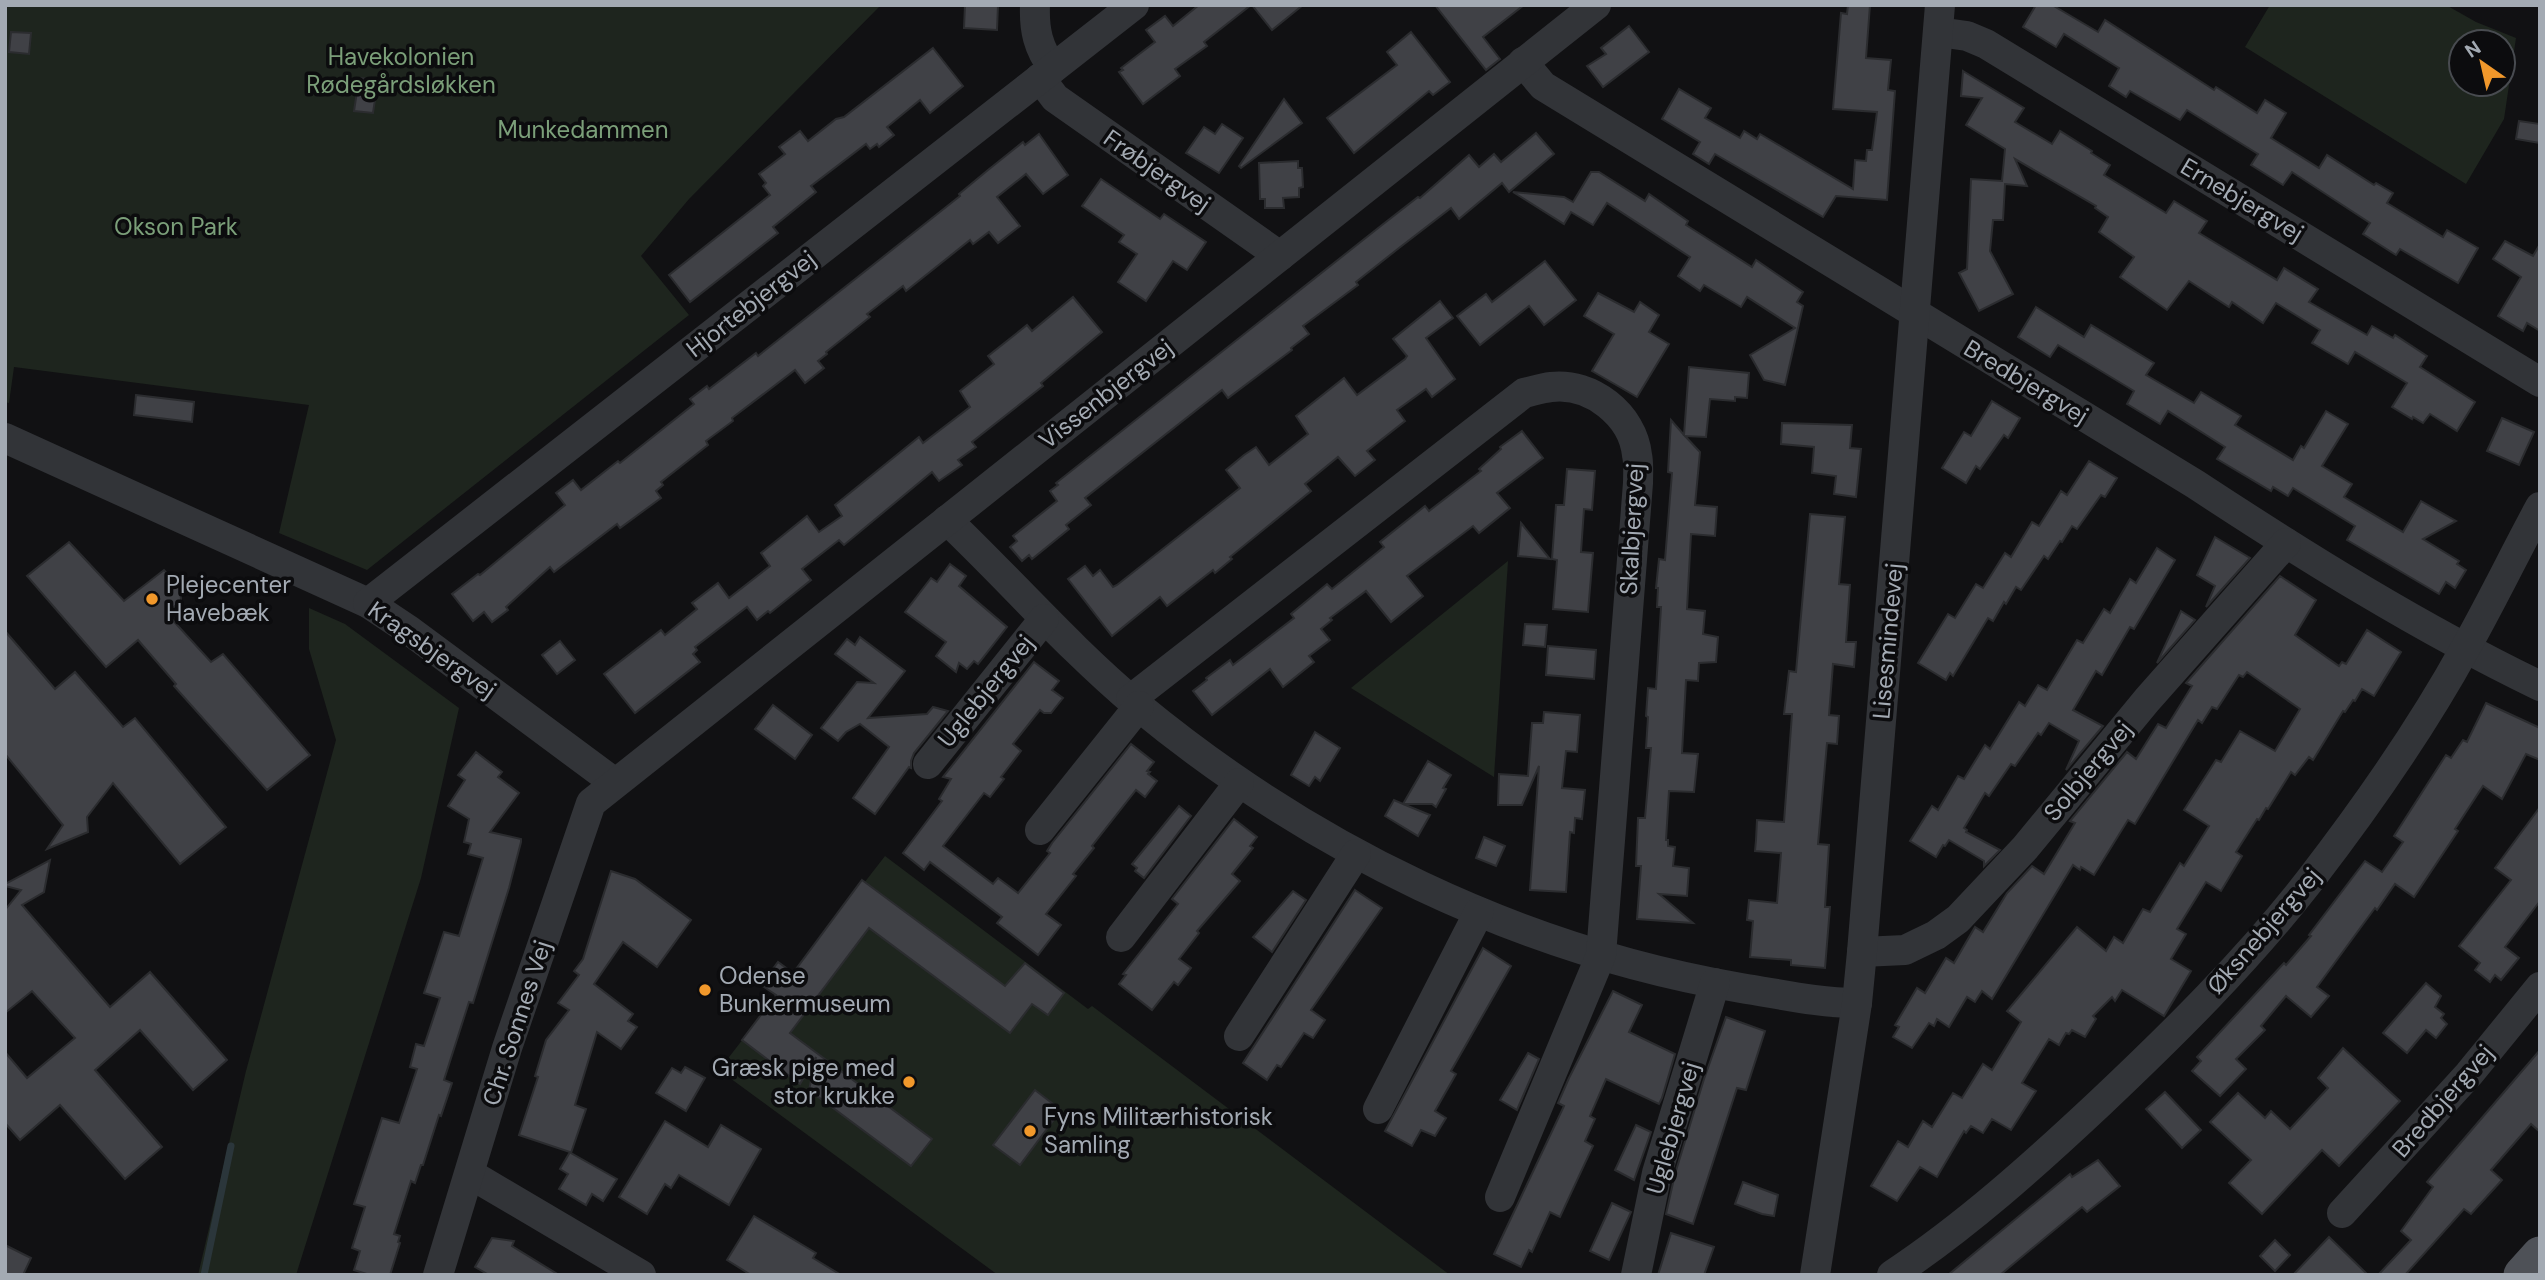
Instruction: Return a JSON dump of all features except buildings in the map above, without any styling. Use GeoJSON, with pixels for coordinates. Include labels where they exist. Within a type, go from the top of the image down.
{"type":"FeatureCollection","features":[{"type":"Feature","properties":{"kind":"main road"},"geometry":{"type":"LineString","coordinates":[[2522,1275],[2540,1255]]}},
{"type":"Feature","properties":{"kind":"street","name":"Frøbjergvej"},"geometry":{"type":"LineString","coordinates":[[1035,5],[1036,36],[1055,98],[1280,256]]}},
{"type":"Feature","properties":{"kind":"street","name":"Hjortebjergvej"},"geometry":{"type":"LineString","coordinates":[[368,603],[1133,5]]}},
{"type":"Feature","properties":{"kind":"street","name":"Vissenbjergvej"},"geometry":{"type":"LineString","coordinates":[[615,783],[1596,5]]}},
{"type":"Feature","properties":{"kind":"street","name":"Lisesmindevej"},"geometry":{"type":"LineString","coordinates":[[1815,1275],[1857,1003],[1939,18]]}},
{"type":"Feature","properties":{"kind":"street","name":"Ernebjergvej"},"geometry":{"type":"LineString","coordinates":[[1939,18],[1967,36],[1986,44],[2540,382]]}},
{"type":"Feature","properties":{"kind":"street","name":"Bredbjergvej"},"geometry":{"type":"LineString","coordinates":[[1523,62],[1543,86],[2195,484],[2286,544],[2465,649],[2540,686]]}},
{"type":"Feature","properties":{"kind":"street","name":"Skalbjergvej"},"geometry":{"type":"LineString","coordinates":[[1135,703],[1524,393],[1553,387],[1582,390],[1608,404],[1627,426],[1634,444],[1637,453],[1637,482],[1601,955]]}},
{"type":"Feature","properties":{"kind":"street","name":"Kragsbjergvej"},"geometry":{"type":"LineString","coordinates":[[5,438],[368,603],[410,631],[615,783]]}},
{"type":"Feature","properties":{"kind":"street","name":"Øksnebjergvej"},"geometry":{"type":"LineString","coordinates":[[1892,1275],[2044,1154],[2144,1061],[2231,972],[2308,881],[2400,754],[2465,649],[2540,507]]}},
{"type":"Feature","properties":{"kind":"street","name":"Uglebjergvej"},"geometry":{"type":"LineString","coordinates":[[947,520],[997,567],[1044,619],[1135,703],[1240,783],[1356,854],[1479,912],[1601,955],[1715,983],[1828,1003],[1857,1003]]}},
{"type":"Feature","properties":{"kind":"street","name":"Solbjergvej"},"geometry":{"type":"LineString","coordinates":[[1862,952],[1905,950],[1936,935],[1958,919],[2025,848],[2147,700],[2286,544]]}},
{"type":"Feature","properties":{"kind":"street","name":"Uglebjergvej"},"geometry":{"type":"LineString","coordinates":[[928,764],[1044,619]]}},
{"type":"Feature","properties":{"kind":"street"},"geometry":{"type":"LineString","coordinates":[[1040,830],[1135,703]]}},
{"type":"Feature","properties":{"kind":"street","name":"Chr. Sonnes Vej"},"geometry":{"type":"LineString","coordinates":[[438,1275],[507,1048],[591,803],[615,783]]}},
{"type":"Feature","properties":{"kind":"street"},"geometry":{"type":"LineString","coordinates":[[1121,937],[1240,783]]}},
{"type":"Feature","properties":{"kind":"street"},"geometry":{"type":"LineString","coordinates":[[1239,1036],[1356,854]]}},
{"type":"Feature","properties":{"kind":"street"},"geometry":{"type":"LineString","coordinates":[[1378,1109],[1479,912]]}},
{"type":"Feature","properties":{"kind":"street"},"geometry":{"type":"LineString","coordinates":[[1500,1197],[1601,955]]}},
{"type":"Feature","properties":{"kind":"street","name":"Uglebjergvej"},"geometry":{"type":"LineString","coordinates":[[1636,1275],[1657,1173],[1715,983]]}},
{"type":"Feature","properties":{"kind":"street","name":"Bredbjergvej"},"geometry":{"type":"LineString","coordinates":[[2342,1213],[2469,1074],[2540,987]]}},
{"type":"Feature","properties":{"kind":"street"},"geometry":{"type":"LineString","coordinates":[[470,1174],[641,1275]]}},
{"type":"Feature","properties":{"kind":"green space"},"geometry":{"type":"Polygon","coordinates":[[[5,5],[881,5],[689,199],[641,256],[689,315],[367,570],[279,533],[309,405],[14,367],[9,403],[5,402],[5,5]]]}},
{"type":"Feature","properties":{"kind":"green space"},"geometry":{"type":"Polygon","coordinates":[[[2270,5],[2446,5],[2491,28],[2447,28],[2447,98],[2507,98],[2504,119],[2466,184],[2245,47],[2270,5]]]}},
{"type":"Feature","properties":{"kind":"green space"},"geometry":{"type":"Polygon","coordinates":[[[1508,561],[1494,777],[1351,688],[1508,561]]]}},
{"type":"Feature","properties":{"kind":"green space"},"geometry":{"type":"Polygon","coordinates":[[[309,608],[345,624],[459,708],[421,878],[296,1275],[198,1275],[246,1071],[336,740],[309,649],[309,608]]]}},
{"type":"Feature","properties":{"kind":"green space"},"geometry":{"type":"Polygon","coordinates":[[[885,856],[1088,1009],[1092,1006],[1450,1275],[998,1275],[719,1070],[885,856]]]}},
{"type":"Feature","properties":{"kind":"waterway"},"geometry":{"type":"LineString","coordinates":[[204,1275],[231,1146]]}},
{"type":"Feature","properties":{"kind":"place","name":"Plejecenter Havebæk"},"geometry":{"type":"Point","coordinates":[152,599]}},
{"type":"Feature","properties":{"kind":"place","name":"Odense Bunkermuseum"},"geometry":{"type":"Point","coordinates":[705,990]}},
{"type":"Feature","properties":{"kind":"place","name":"Græsk pige med stor krukke"},"geometry":{"type":"Point","coordinates":[909,1082]}},
{"type":"Feature","properties":{"kind":"place","name":"Fyns Militærhistorisk Samling"},"geometry":{"type":"Point","coordinates":[1030,1131]}},
{"type":"Feature","properties":{"kind":"park label","name":"Havekolonien Rødegårdsløkken"},"geometry":{"type":"Point","coordinates":[401,71]}},
{"type":"Feature","properties":{"kind":"park label","name":"Munkedammen"},"geometry":{"type":"Point","coordinates":[583,130]}},
{"type":"Feature","properties":{"kind":"park label","name":"Okson Park"},"geometry":{"type":"Point","coordinates":[176,227]}}]}
